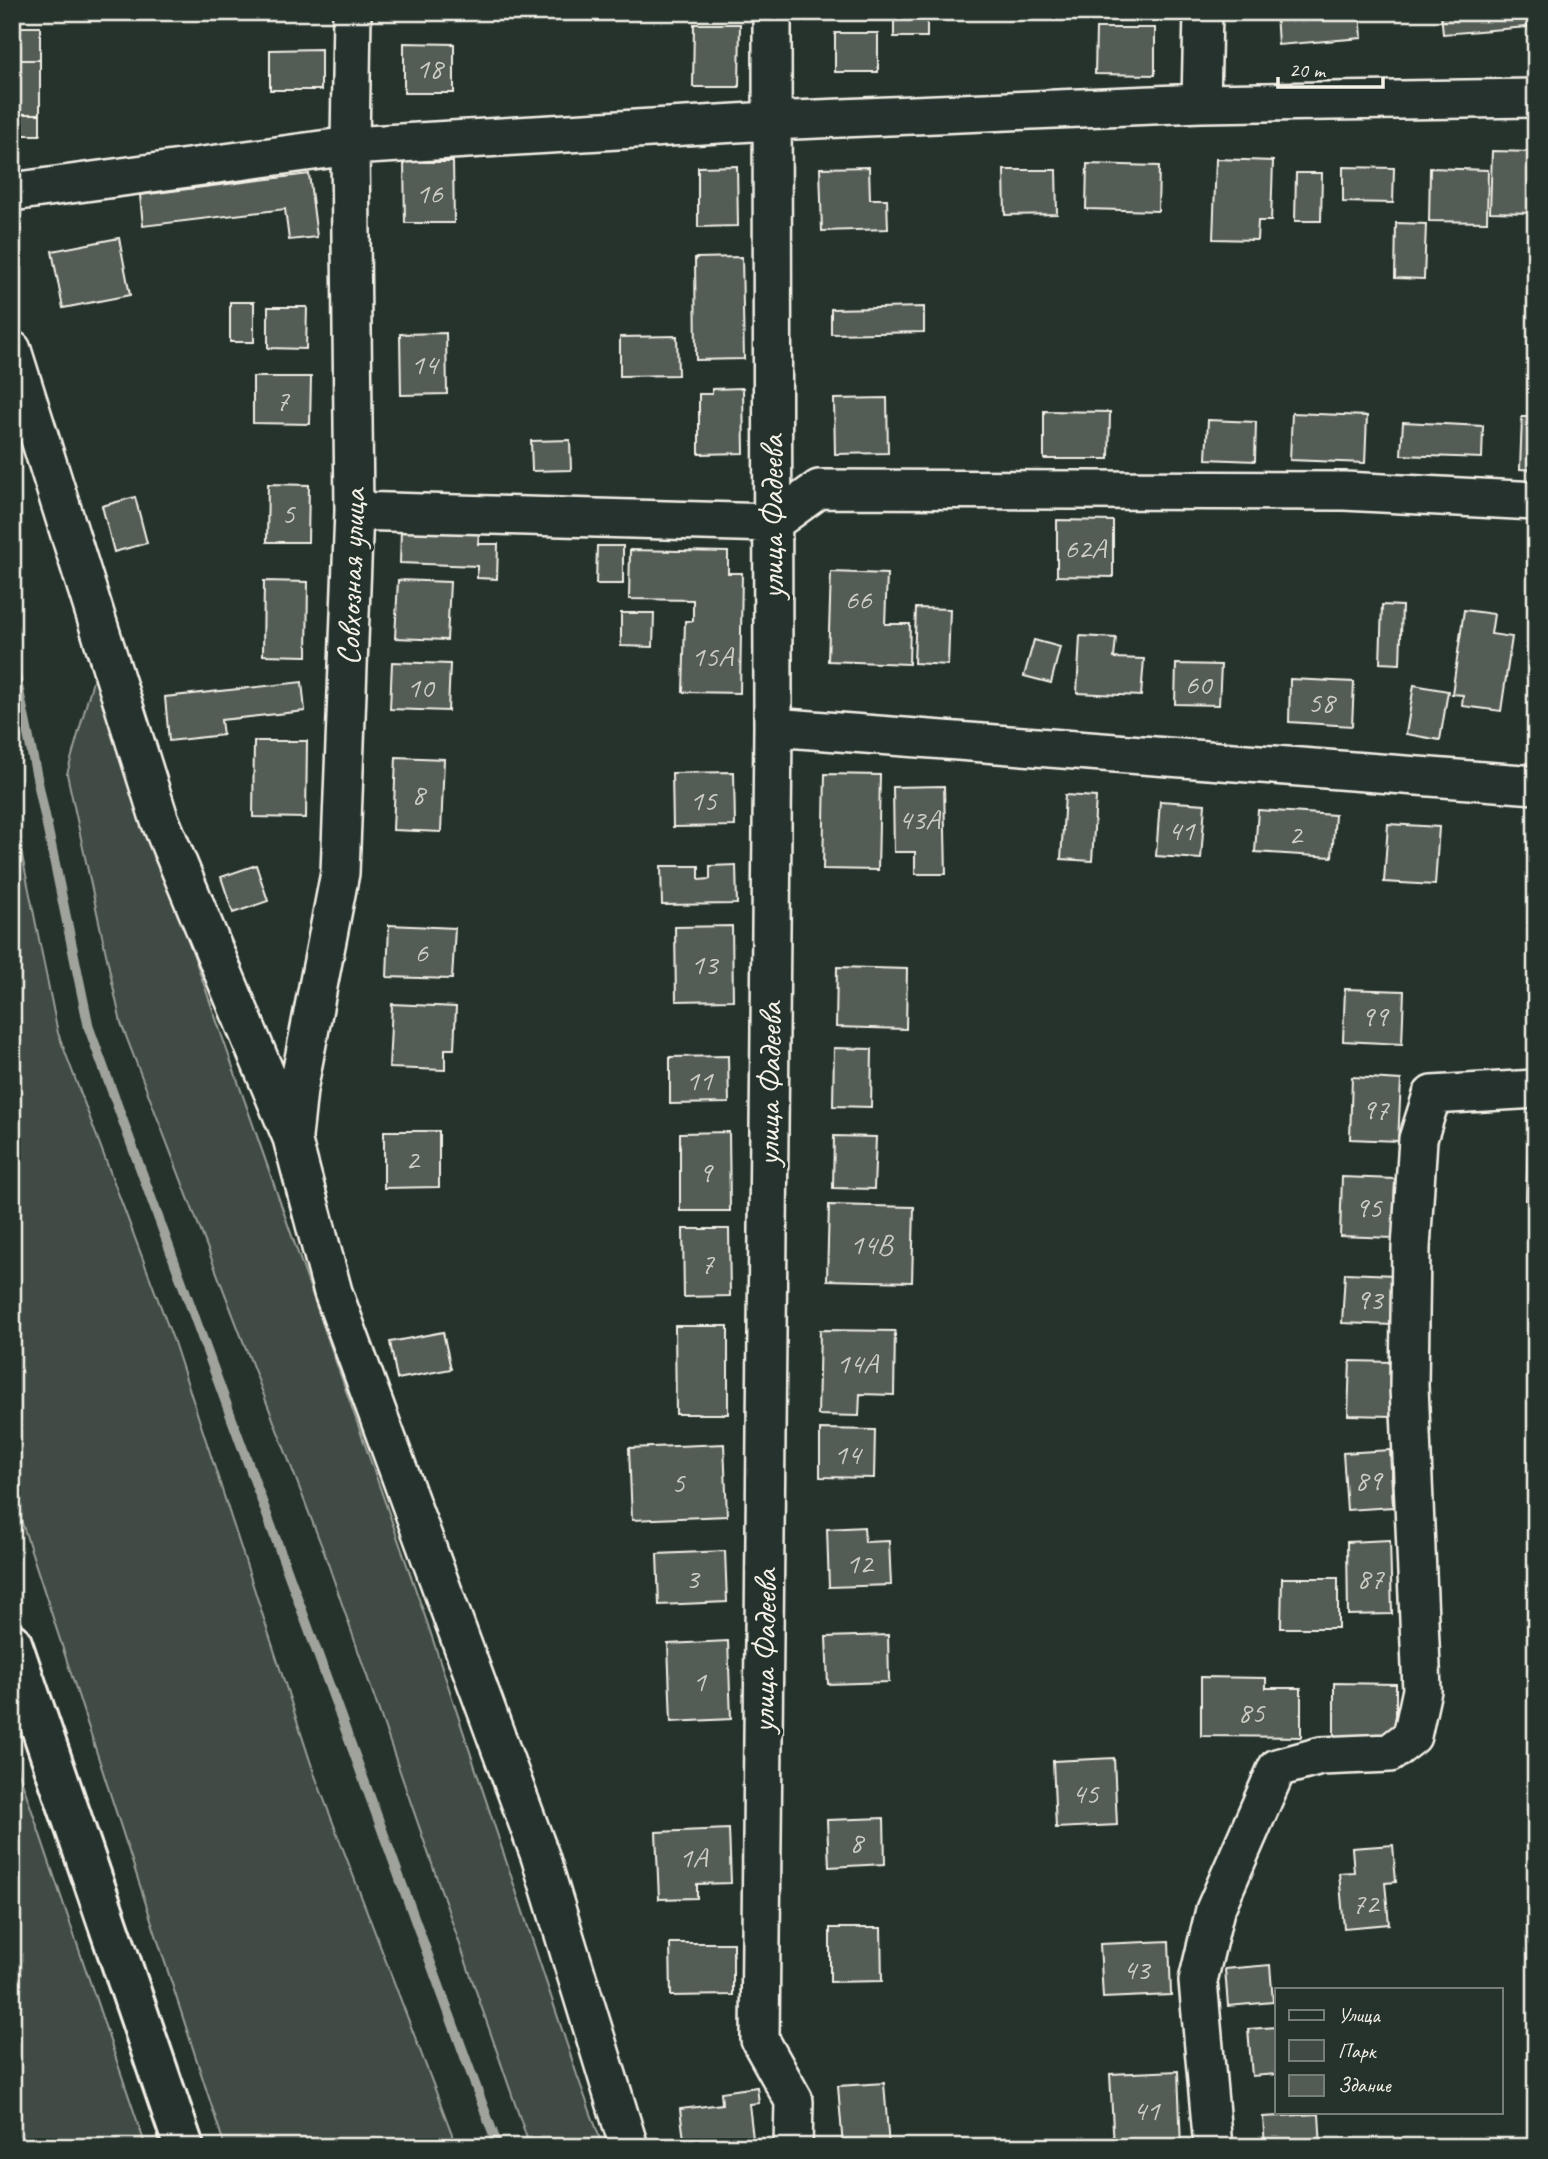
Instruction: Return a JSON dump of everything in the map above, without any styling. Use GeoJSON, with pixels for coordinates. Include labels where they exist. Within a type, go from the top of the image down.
{"type":"FeatureCollection","features":[{"type":"Feature","properties":{"kind":"main road"},"geometry":{"type":"LineString","coordinates":[[12,1643],[184,2147]]}},
{"type":"Feature","properties":{"kind":"street","name":"Совхозная улица"},"geometry":{"type":"LineString","coordinates":[[292,1138],[298,1090],[340,873],[354,511],[350,146],[352,12]]}},
{"type":"Feature","properties":{"kind":"street","name":"улица Фадеева"},"geometry":{"type":"LineString","coordinates":[[772,12],[770,121],[773,727],[760,2040],[794,2101],[793,2147]]}},
{"type":"Feature","properties":{"kind":"street"},"geometry":{"type":"LineString","coordinates":[[1201,103],[1203,12]]}},
{"type":"Feature","properties":{"kind":"street"},"geometry":{"type":"LineString","coordinates":[[12,192],[350,146],[770,121],[1201,103],[1536,98]]}},
{"type":"Feature","properties":{"kind":"street"},"geometry":{"type":"LineString","coordinates":[[12,350],[159,818],[292,1138],[333,1292],[540,1856],[629,2147]]}},
{"type":"Feature","properties":{"kind":"street"},"geometry":{"type":"LineString","coordinates":[[354,511],[772,523],[819,489],[1343,491],[1536,501]]}},
{"type":"Feature","properties":{"kind":"street"},"geometry":{"type":"LineString","coordinates":[[773,727],[1536,785]]}},
{"type":"Feature","properties":{"kind":"street"},"geometry":{"type":"LineString","coordinates":[[1213,2147],[1198,1980],[1214,1910],[1277,1769],[1321,1756],[1390,1753],[1412,1736],[1422,1690],[1409,1386],[1411,1248],[1418,1139],[1432,1095],[1536,1089]]}},
{"type":"Feature","properties":{"kind":"green space"},"geometry":{"type":"Polygon","coordinates":[[[95,673],[427,1622],[603,2147],[530,2147],[324,1552],[121,1023],[67,774],[95,673]]]}},
{"type":"Feature","properties":{"kind":"green space"},"geometry":{"type":"Polygon","coordinates":[[[12,806],[58,1033],[174,1342],[314,1773],[457,2147],[225,2147],[12,1492],[12,806]]]}},
{"type":"Feature","properties":{"kind":"green space"},"geometry":{"type":"Polygon","coordinates":[[[12,1752],[146,2147],[12,2147],[12,1752]]]}},
{"type":"Feature","properties":{"kind":"building"},"geometry":{"type":"Polygon","coordinates":[[[894,12],[927,12],[927,37],[894,37],[894,12]]]}},
{"type":"Feature","properties":{"kind":"building"},"geometry":{"type":"Polygon","coordinates":[[[1276,12],[1360,12],[1362,38],[1278,45],[1276,12]]]}},
{"type":"Feature","properties":{"kind":"building"},"geometry":{"type":"Polygon","coordinates":[[[1441,12],[1525,12],[1527,27],[1443,34],[1441,12]]]}},
{"type":"Feature","properties":{"kind":"building"},"geometry":{"type":"Polygon","coordinates":[[[694,24],[740,24],[739,87],[693,87],[694,24]]]}},
{"type":"Feature","properties":{"kind":"building"},"geometry":{"type":"Polygon","coordinates":[[[12,27],[40,27],[40,60],[12,60],[12,27]]]}},
{"type":"Feature","properties":{"kind":"building"},"geometry":{"type":"Polygon","coordinates":[[[1096,28],[1155,28],[1155,75],[1095,74],[1096,28]]]}},
{"type":"Feature","properties":{"kind":"building"},"geometry":{"type":"Polygon","coordinates":[[[835,33],[878,33],[878,72],[835,72],[835,33]]]}},
{"type":"Feature","properties":{"kind":"building"},"geometry":{"type":"Polygon","coordinates":[[[404,43],[454,44],[454,93],[404,93],[404,43]]]}},
{"type":"Feature","properties":{"kind":"building"},"geometry":{"type":"Polygon","coordinates":[[[321,49],[321,90],[270,90],[270,50],[321,49]]]}},
{"type":"Feature","properties":{"kind":"building"},"geometry":{"type":"Polygon","coordinates":[[[12,60],[40,60],[40,114],[12,114],[12,60]]]}},
{"type":"Feature","properties":{"kind":"building"},"geometry":{"type":"Polygon","coordinates":[[[12,114],[40,114],[40,135],[12,135],[12,114]]]}},
{"type":"Feature","properties":{"kind":"building"},"geometry":{"type":"Polygon","coordinates":[[[1492,151],[1536,152],[1536,213],[1490,212],[1492,151]]]}},
{"type":"Feature","properties":{"kind":"building"},"geometry":{"type":"Polygon","coordinates":[[[1216,159],[1273,161],[1271,221],[1258,221],[1257,240],[1213,239],[1216,159]]]}},
{"type":"Feature","properties":{"kind":"building"},"geometry":{"type":"Polygon","coordinates":[[[404,162],[453,162],[454,223],[405,223],[404,162]]]}},
{"type":"Feature","properties":{"kind":"building"},"geometry":{"type":"Polygon","coordinates":[[[1087,164],[1159,166],[1158,211],[1086,209],[1087,164]]]}},
{"type":"Feature","properties":{"kind":"building"},"geometry":{"type":"Polygon","coordinates":[[[737,166],[738,226],[698,227],[698,167],[737,166]]]}},
{"type":"Feature","properties":{"kind":"building"},"geometry":{"type":"Polygon","coordinates":[[[869,167],[870,199],[887,199],[888,229],[822,231],[820,168],[869,167]]]}},
{"type":"Feature","properties":{"kind":"building"},"geometry":{"type":"Polygon","coordinates":[[[1343,167],[1394,168],[1393,203],[1343,202],[1343,167]]]}},
{"type":"Feature","properties":{"kind":"building"},"geometry":{"type":"Polygon","coordinates":[[[1430,168],[1488,170],[1487,222],[1429,221],[1430,168]]]}},
{"type":"Feature","properties":{"kind":"building"},"geometry":{"type":"Polygon","coordinates":[[[1004,170],[1056,170],[1057,214],[1005,215],[1004,170]]]}},
{"type":"Feature","properties":{"kind":"building"},"geometry":{"type":"Polygon","coordinates":[[[1296,173],[1322,173],[1321,221],[1295,221],[1296,173]]]}},
{"type":"Feature","properties":{"kind":"building"},"geometry":{"type":"Polygon","coordinates":[[[309,174],[317,237],[289,240],[285,209],[143,226],[140,195],[309,174]]]}},
{"type":"Feature","properties":{"kind":"building"},"geometry":{"type":"Polygon","coordinates":[[[1396,223],[1426,224],[1424,279],[1395,278],[1396,223]]]}},
{"type":"Feature","properties":{"kind":"building"},"geometry":{"type":"Polygon","coordinates":[[[119,238],[130,295],[63,308],[52,251],[119,238]]]}},
{"type":"Feature","properties":{"kind":"building"},"geometry":{"type":"Polygon","coordinates":[[[742,257],[744,359],[696,360],[695,258],[742,257]]]}},
{"type":"Feature","properties":{"kind":"building"},"geometry":{"type":"Polygon","coordinates":[[[230,302],[254,302],[254,342],[230,342],[230,302]]]}},
{"type":"Feature","properties":{"kind":"building"},"geometry":{"type":"Polygon","coordinates":[[[268,307],[307,307],[306,349],[268,348],[268,307]]]}},
{"type":"Feature","properties":{"kind":"building"},"geometry":{"type":"Polygon","coordinates":[[[924,307],[924,332],[831,334],[831,309],[924,307]]]}},
{"type":"Feature","properties":{"kind":"building"},"geometry":{"type":"Polygon","coordinates":[[[446,333],[447,394],[401,395],[400,334],[446,333]]]}},
{"type":"Feature","properties":{"kind":"building"},"geometry":{"type":"Polygon","coordinates":[[[677,336],[678,375],[620,376],[620,337],[677,336]]]}},
{"type":"Feature","properties":{"kind":"building"},"geometry":{"type":"Polygon","coordinates":[[[253,377],[311,377],[310,424],[253,423],[253,377]]]}},
{"type":"Feature","properties":{"kind":"building"},"geometry":{"type":"Polygon","coordinates":[[[743,388],[744,453],[699,454],[699,394],[712,394],[712,389],[743,388]]]}},
{"type":"Feature","properties":{"kind":"building"},"geometry":{"type":"Polygon","coordinates":[[[887,398],[888,453],[835,454],[834,399],[887,398]]]}},
{"type":"Feature","properties":{"kind":"building"},"geometry":{"type":"Polygon","coordinates":[[[1044,411],[1110,412],[1109,459],[1044,459],[1044,411]]]}},
{"type":"Feature","properties":{"kind":"building"},"geometry":{"type":"Polygon","coordinates":[[[1292,413],[1367,416],[1365,463],[1290,460],[1292,413]]]}},
{"type":"Feature","properties":{"kind":"building"},"geometry":{"type":"Polygon","coordinates":[[[1522,417],[1536,417],[1536,470],[1520,469],[1522,417]]]}},
{"type":"Feature","properties":{"kind":"building"},"geometry":{"type":"Polygon","coordinates":[[[1208,420],[1256,422],[1255,461],[1206,459],[1208,420]]]}},
{"type":"Feature","properties":{"kind":"building"},"geometry":{"type":"Polygon","coordinates":[[[1403,422],[1483,426],[1482,458],[1401,455],[1403,422]]]}},
{"type":"Feature","properties":{"kind":"building"},"geometry":{"type":"Polygon","coordinates":[[[570,440],[571,470],[532,471],[531,441],[570,440]]]}},
{"type":"Feature","properties":{"kind":"building"},"geometry":{"type":"Polygon","coordinates":[[[268,484],[309,485],[308,542],[267,542],[268,484]]]}},
{"type":"Feature","properties":{"kind":"building"},"geometry":{"type":"Polygon","coordinates":[[[135,497],[147,543],[114,552],[102,506],[135,497]]]}},
{"type":"Feature","properties":{"kind":"building"},"geometry":{"type":"Polygon","coordinates":[[[1057,520],[1113,521],[1113,577],[1057,576],[1057,520]]]}},
{"type":"Feature","properties":{"kind":"building"},"geometry":{"type":"Polygon","coordinates":[[[401,529],[479,532],[478,544],[498,544],[497,579],[477,578],[477,566],[400,563],[401,529]]]}},
{"type":"Feature","properties":{"kind":"building"},"geometry":{"type":"Polygon","coordinates":[[[597,546],[623,546],[623,584],[596,584],[597,546]]]}},
{"type":"Feature","properties":{"kind":"building"},"geometry":{"type":"Polygon","coordinates":[[[630,550],[728,552],[728,573],[742,573],[740,693],[683,692],[685,621],[693,621],[693,600],[629,599],[630,550]]]}},
{"type":"Feature","properties":{"kind":"building"},"geometry":{"type":"Polygon","coordinates":[[[831,572],[887,574],[885,624],[910,624],[909,664],[828,661],[831,572]]]}},
{"type":"Feature","properties":{"kind":"building"},"geometry":{"type":"Polygon","coordinates":[[[398,580],[450,582],[447,640],[395,638],[398,580]]]}},
{"type":"Feature","properties":{"kind":"building"},"geometry":{"type":"Polygon","coordinates":[[[264,581],[308,582],[307,656],[263,655],[264,581]]]}},
{"type":"Feature","properties":{"kind":"building"},"geometry":{"type":"Polygon","coordinates":[[[1382,605],[1402,606],[1400,664],[1380,663],[1382,605]]]}},
{"type":"Feature","properties":{"kind":"building"},"geometry":{"type":"Polygon","coordinates":[[[916,608],[950,609],[948,665],[914,663],[916,608]]]}},
{"type":"Feature","properties":{"kind":"building"},"geometry":{"type":"Polygon","coordinates":[[[1464,610],[1494,614],[1491,634],[1512,637],[1501,711],[1462,706],[1463,695],[1452,694],[1464,610]]]}},
{"type":"Feature","properties":{"kind":"building"},"geometry":{"type":"Polygon","coordinates":[[[621,613],[654,613],[653,647],[621,646],[621,613]]]}},
{"type":"Feature","properties":{"kind":"building"},"geometry":{"type":"Polygon","coordinates":[[[1080,636],[1116,638],[1114,658],[1144,659],[1141,696],[1077,693],[1080,636]]]}},
{"type":"Feature","properties":{"kind":"building"},"geometry":{"type":"Polygon","coordinates":[[[1034,640],[1060,647],[1051,683],[1024,676],[1034,640]]]}},
{"type":"Feature","properties":{"kind":"building"},"geometry":{"type":"Polygon","coordinates":[[[392,662],[450,664],[448,711],[390,709],[392,662]]]}},
{"type":"Feature","properties":{"kind":"building"},"geometry":{"type":"Polygon","coordinates":[[[1176,664],[1221,665],[1219,705],[1175,704],[1176,664]]]}},
{"type":"Feature","properties":{"kind":"building"},"geometry":{"type":"Polygon","coordinates":[[[1290,679],[1354,682],[1352,726],[1289,722],[1290,679]]]}},
{"type":"Feature","properties":{"kind":"building"},"geometry":{"type":"Polygon","coordinates":[[[302,682],[305,711],[221,720],[223,735],[169,741],[165,697],[302,682]]]}},
{"type":"Feature","properties":{"kind":"building"},"geometry":{"type":"Polygon","coordinates":[[[1414,685],[1448,691],[1440,740],[1406,734],[1414,685]]]}},
{"type":"Feature","properties":{"kind":"building"},"geometry":{"type":"Polygon","coordinates":[[[254,741],[307,741],[306,818],[253,817],[254,741]]]}},
{"type":"Feature","properties":{"kind":"building"},"geometry":{"type":"Polygon","coordinates":[[[396,757],[444,759],[441,832],[393,830],[396,757]]]}},
{"type":"Feature","properties":{"kind":"building"},"geometry":{"type":"Polygon","coordinates":[[[734,772],[735,826],[673,827],[672,773],[734,772]]]}},
{"type":"Feature","properties":{"kind":"building"},"geometry":{"type":"Polygon","coordinates":[[[825,774],[880,775],[878,870],[823,869],[825,774]]]}},
{"type":"Feature","properties":{"kind":"building"},"geometry":{"type":"Polygon","coordinates":[[[944,786],[946,874],[915,874],[915,852],[894,852],[893,787],[944,786]]]}},
{"type":"Feature","properties":{"kind":"building"},"geometry":{"type":"Polygon","coordinates":[[[1065,795],[1096,797],[1092,861],[1061,859],[1065,795]]]}},
{"type":"Feature","properties":{"kind":"building"},"geometry":{"type":"Polygon","coordinates":[[[1160,801],[1205,804],[1201,859],[1156,856],[1160,801]]]}},
{"type":"Feature","properties":{"kind":"building"},"geometry":{"type":"Polygon","coordinates":[[[1258,810],[1335,815],[1332,857],[1255,852],[1258,810]]]}},
{"type":"Feature","properties":{"kind":"building"},"geometry":{"type":"Polygon","coordinates":[[[1388,824],[1439,827],[1435,885],[1384,882],[1388,824]]]}},
{"type":"Feature","properties":{"kind":"building"},"geometry":{"type":"Polygon","coordinates":[[[256,865],[268,901],[233,913],[221,877],[256,865]]]}},
{"type":"Feature","properties":{"kind":"building"},"geometry":{"type":"Polygon","coordinates":[[[736,865],[737,904],[662,905],[661,866],[699,866],[699,880],[710,879],[710,866],[736,865]]]}},
{"type":"Feature","properties":{"kind":"building"},"geometry":{"type":"Polygon","coordinates":[[[389,925],[455,928],[452,979],[387,977],[389,925]]]}},
{"type":"Feature","properties":{"kind":"building"},"geometry":{"type":"Polygon","coordinates":[[[732,926],[733,1000],[676,1001],[675,927],[732,926]]]}},
{"type":"Feature","properties":{"kind":"building"},"geometry":{"type":"Polygon","coordinates":[[[837,967],[907,969],[906,1029],[836,1027],[837,967]]]}},
{"type":"Feature","properties":{"kind":"building"},"geometry":{"type":"Polygon","coordinates":[[[1345,989],[1404,991],[1402,1044],[1343,1041],[1345,989]]]}},
{"type":"Feature","properties":{"kind":"building"},"geometry":{"type":"Polygon","coordinates":[[[392,1004],[456,1007],[454,1049],[445,1049],[445,1070],[389,1068],[392,1004]]]}},
{"type":"Feature","properties":{"kind":"building"},"geometry":{"type":"Polygon","coordinates":[[[834,1048],[872,1049],[871,1107],[833,1106],[834,1048]]]}},
{"type":"Feature","properties":{"kind":"building"},"geometry":{"type":"Polygon","coordinates":[[[728,1056],[729,1103],[670,1104],[670,1057],[728,1056]]]}},
{"type":"Feature","properties":{"kind":"building"},"geometry":{"type":"Polygon","coordinates":[[[1352,1077],[1401,1080],[1398,1141],[1350,1139],[1352,1077]]]}},
{"type":"Feature","properties":{"kind":"building"},"geometry":{"type":"Polygon","coordinates":[[[384,1131],[439,1131],[439,1187],[384,1188],[384,1131]]]}},
{"type":"Feature","properties":{"kind":"building"},"geometry":{"type":"Polygon","coordinates":[[[729,1132],[730,1211],[680,1211],[680,1133],[729,1132]]]}},
{"type":"Feature","properties":{"kind":"building"},"geometry":{"type":"Polygon","coordinates":[[[834,1136],[876,1137],[874,1189],[833,1188],[834,1136]]]}},
{"type":"Feature","properties":{"kind":"building"},"geometry":{"type":"Polygon","coordinates":[[[1528,1142],[1536,1142],[1536,1201],[1526,1200],[1528,1142]]]}},
{"type":"Feature","properties":{"kind":"building"},"geometry":{"type":"Polygon","coordinates":[[[1342,1177],[1395,1179],[1393,1238],[1340,1236],[1342,1177]]]}},
{"type":"Feature","properties":{"kind":"building"},"geometry":{"type":"Polygon","coordinates":[[[829,1205],[914,1207],[912,1282],[827,1280],[829,1205]]]}},
{"type":"Feature","properties":{"kind":"building"},"geometry":{"type":"Polygon","coordinates":[[[683,1229],[729,1229],[730,1296],[684,1297],[683,1229]]]}},
{"type":"Feature","properties":{"kind":"building"},"geometry":{"type":"Polygon","coordinates":[[[1345,1273],[1395,1275],[1393,1325],[1342,1323],[1345,1273]]]}},
{"type":"Feature","properties":{"kind":"building"},"geometry":{"type":"Polygon","coordinates":[[[675,1326],[728,1326],[728,1414],[676,1414],[675,1326]]]}},
{"type":"Feature","properties":{"kind":"building"},"geometry":{"type":"Polygon","coordinates":[[[820,1330],[895,1331],[894,1395],[860,1394],[859,1416],[818,1415],[820,1330]]]}},
{"type":"Feature","properties":{"kind":"building"},"geometry":{"type":"Polygon","coordinates":[[[443,1332],[451,1369],[397,1379],[390,1342],[443,1332]]]}},
{"type":"Feature","properties":{"kind":"building"},"geometry":{"type":"Polygon","coordinates":[[[1350,1361],[1394,1362],[1392,1416],[1348,1415],[1350,1361]]]}},
{"type":"Feature","properties":{"kind":"building"},"geometry":{"type":"Polygon","coordinates":[[[820,1429],[875,1430],[874,1478],[820,1477],[820,1429]]]}},
{"type":"Feature","properties":{"kind":"building"},"geometry":{"type":"Polygon","coordinates":[[[724,1444],[727,1516],[632,1520],[629,1448],[724,1444]]]}},
{"type":"Feature","properties":{"kind":"building"},"geometry":{"type":"Polygon","coordinates":[[[1390,1450],[1393,1507],[1347,1510],[1343,1453],[1390,1450]]]}},
{"type":"Feature","properties":{"kind":"building"},"geometry":{"type":"Polygon","coordinates":[[[864,1527],[865,1542],[889,1541],[891,1585],[829,1587],[827,1529],[864,1527]]]}},
{"type":"Feature","properties":{"kind":"building"},"geometry":{"type":"Polygon","coordinates":[[[1390,1540],[1392,1614],[1348,1615],[1347,1542],[1390,1540]]]}},
{"type":"Feature","properties":{"kind":"building"},"geometry":{"type":"Polygon","coordinates":[[[725,1551],[727,1602],[659,1605],[657,1554],[725,1551]]]}},
{"type":"Feature","properties":{"kind":"building"},"geometry":{"type":"Polygon","coordinates":[[[1282,1578],[1338,1578],[1338,1628],[1281,1628],[1282,1578]]]}},
{"type":"Feature","properties":{"kind":"building"},"geometry":{"type":"Polygon","coordinates":[[[888,1635],[889,1682],[828,1684],[826,1637],[888,1635]]]}},
{"type":"Feature","properties":{"kind":"building"},"geometry":{"type":"Polygon","coordinates":[[[728,1641],[731,1719],[671,1722],[668,1644],[728,1641]]]}},
{"type":"Feature","properties":{"kind":"building"},"geometry":{"type":"Polygon","coordinates":[[[1201,1677],[1266,1678],[1266,1688],[1301,1688],[1301,1737],[1201,1736],[1201,1677]]]}},
{"type":"Feature","properties":{"kind":"building"},"geometry":{"type":"Polygon","coordinates":[[[1334,1683],[1396,1684],[1396,1737],[1334,1736],[1334,1683]]]}},
{"type":"Feature","properties":{"kind":"building"},"geometry":{"type":"Polygon","coordinates":[[[1114,1758],[1117,1825],[1056,1828],[1053,1761],[1114,1758]]]}},
{"type":"Feature","properties":{"kind":"building"},"geometry":{"type":"Polygon","coordinates":[[[884,1818],[885,1864],[829,1867],[827,1820],[884,1818]]]}},
{"type":"Feature","properties":{"kind":"building"},"geometry":{"type":"Polygon","coordinates":[[[729,1829],[731,1883],[697,1884],[697,1898],[659,1899],[656,1832],[729,1829]]]}},
{"type":"Feature","properties":{"kind":"building"},"geometry":{"type":"Polygon","coordinates":[[[1393,1845],[1396,1882],[1385,1883],[1389,1924],[1344,1928],[1339,1873],[1354,1872],[1352,1848],[1393,1845]]]}},
{"type":"Feature","properties":{"kind":"building"},"geometry":{"type":"Polygon","coordinates":[[[830,1928],[881,1928],[882,1981],[830,1982],[830,1928]]]}},
{"type":"Feature","properties":{"kind":"building"},"geometry":{"type":"Polygon","coordinates":[[[1169,1941],[1171,1995],[1103,1998],[1100,1944],[1169,1941]]]}},
{"type":"Feature","properties":{"kind":"building"},"geometry":{"type":"Polygon","coordinates":[[[670,1943],[733,1943],[733,1995],[671,1996],[670,1943]]]}},
{"type":"Feature","properties":{"kind":"building"},"geometry":{"type":"Polygon","coordinates":[[[1270,1965],[1273,2002],[1228,2006],[1225,1969],[1270,1965]]]}},
{"type":"Feature","properties":{"kind":"building"},"geometry":{"type":"Polygon","coordinates":[[[1275,2027],[1275,2074],[1252,2076],[1248,2029],[1275,2027]]]}},
{"type":"Feature","properties":{"kind":"building"},"geometry":{"type":"Polygon","coordinates":[[[1178,2071],[1181,2147],[1114,2147],[1110,2074],[1178,2071]]]}},
{"type":"Feature","properties":{"kind":"building"},"geometry":{"type":"Polygon","coordinates":[[[884,2083],[889,2147],[843,2147],[838,2086],[884,2083]]]}},
{"type":"Feature","properties":{"kind":"building"},"geometry":{"type":"Polygon","coordinates":[[[757,2087],[759,2103],[749,2104],[754,2147],[685,2147],[680,2109],[722,2104],[721,2092],[757,2087]]]}},
{"type":"Feature","properties":{"kind":"building"},"geometry":{"type":"Polygon","coordinates":[[[1319,2114],[1321,2147],[1265,2147],[1263,2117],[1319,2114]]]}},
{"type":"Feature","properties":{"kind":"waterway"},"geometry":{"type":"LineString","coordinates":[[12,657],[89,1028],[498,2147]]}}]}
